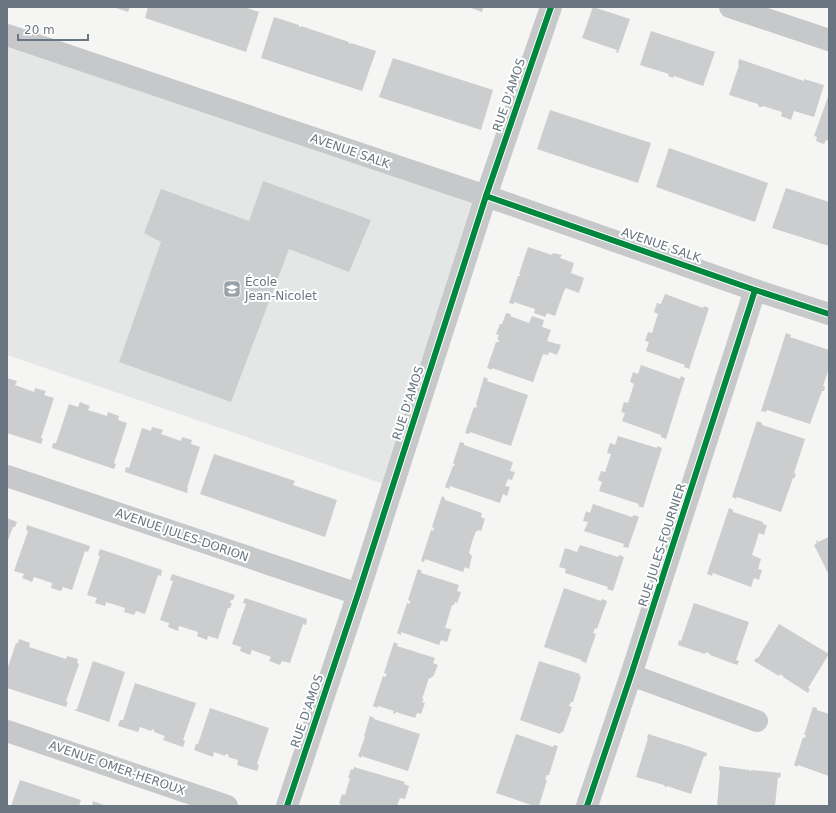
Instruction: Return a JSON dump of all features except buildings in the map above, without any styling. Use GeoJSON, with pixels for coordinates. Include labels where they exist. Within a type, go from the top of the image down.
{"type":"FeatureCollection","features":[{"type":"Feature","properties":{"kind":"street","name":"RUE D'AMOS"},"geometry":{"type":"LineString","coordinates":[[287,806],[358,594],[486,196],[551,7]]}},
{"type":"Feature","properties":{"kind":"street"},"geometry":{"type":"LineString","coordinates":[[730,7],[829,40]]}},
{"type":"Feature","properties":{"kind":"street","name":"AVENUE SALK"},"geometry":{"type":"LineString","coordinates":[[7,35],[486,196],[829,314]]}},
{"type":"Feature","properties":{"kind":"street","name":"RUE JULES-FOURNIER"},"geometry":{"type":"LineString","coordinates":[[587,806],[756,290]]}},
{"type":"Feature","properties":{"kind":"street","name":"AVENUE JULES-DORION"},"geometry":{"type":"LineString","coordinates":[[7,476],[358,594]]}},
{"type":"Feature","properties":{"kind":"street"},"geometry":{"type":"LineString","coordinates":[[631,675],[757,721]]}},
{"type":"Feature","properties":{"kind":"street","name":"AVENUE OMER-HEROUX"},"geometry":{"type":"LineString","coordinates":[[7,731],[227,806]]}},
{"type":"Feature","properties":{"kind":"shaded area","name":"École Jean-Nicolet"},"geometry":{"type":"Polygon","coordinates":[[[7,35],[486,196],[392,487],[7,355],[7,35]]]}},
{"type":"Feature","properties":{"kind":"cycle path"},"geometry":{"type":"LineString","coordinates":[[287,806],[358,594],[486,196],[551,7]]}},
{"type":"Feature","properties":{"kind":"cycle path"},"geometry":{"type":"LineString","coordinates":[[486,196],[755,290],[829,314]]}},
{"type":"Feature","properties":{"kind":"cycle path"},"geometry":{"type":"LineString","coordinates":[[587,806],[631,675],[755,290]]}},
{"type":"Feature","properties":{"kind":"place","name":"École Jean-Nicolet"},"geometry":{"type":"Point","coordinates":[232,289]}}]}
